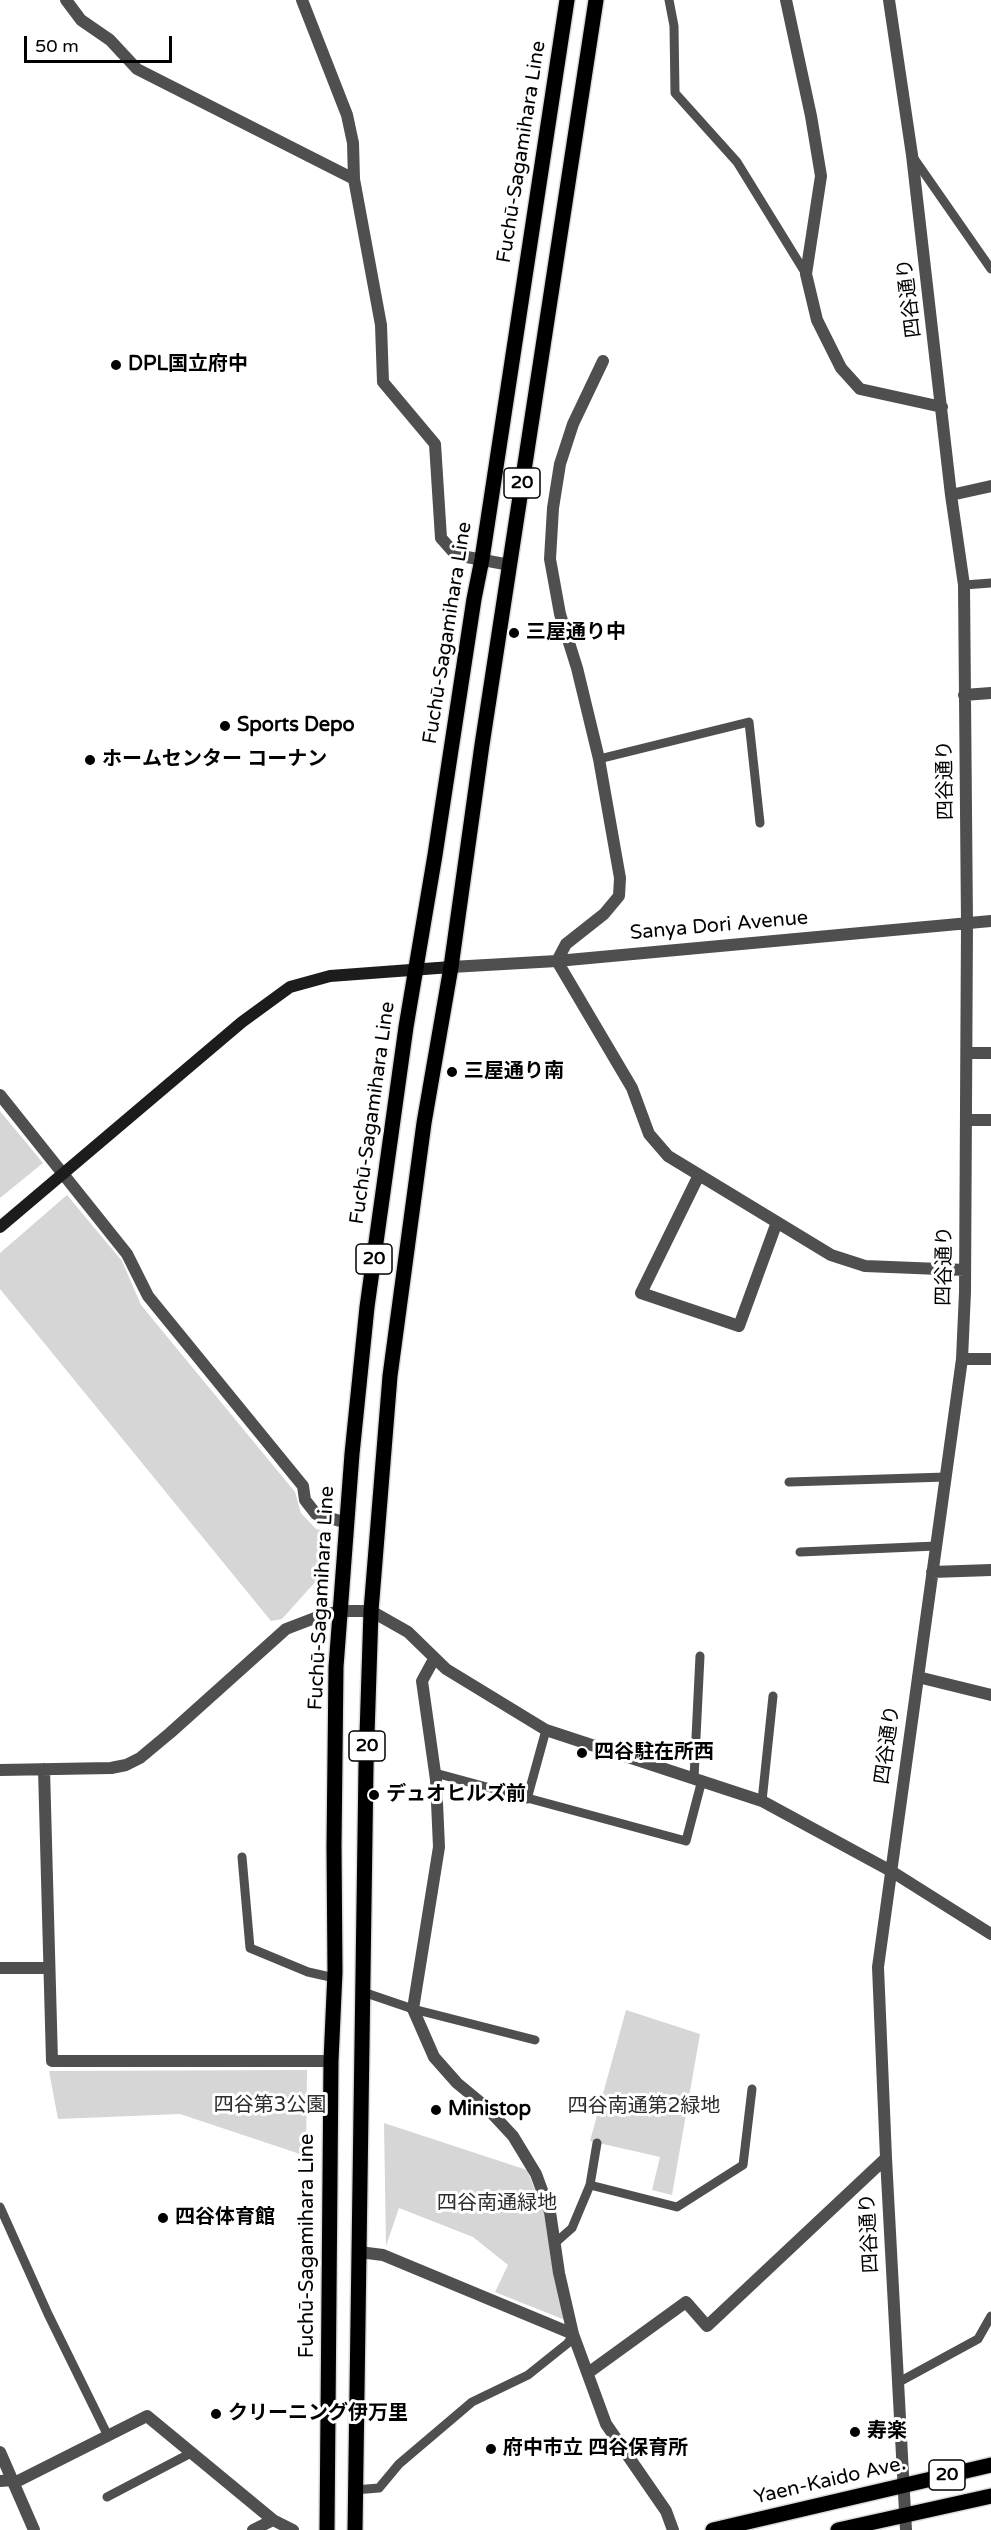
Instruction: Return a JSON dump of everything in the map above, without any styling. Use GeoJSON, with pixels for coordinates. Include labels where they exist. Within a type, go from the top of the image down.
{"type":"FeatureCollection","features":[{"type":"Feature","properties":{"kind":"main road","name":"Fuchū-Sagamihara Line"},"geometry":{"type":"LineString","coordinates":[[327,2530],[330,2061],[335,1975],[336,1667],[367,1307],[415,971],[482,559],[567,0]]}},
{"type":"Feature","properties":{"kind":"main road","name":"20"},"geometry":{"type":"LineString","coordinates":[[355,2530],[366,1766],[371,1611],[393,1352],[424,1123],[451,966],[596,0]]}},
{"type":"Feature","properties":{"kind":"main road"},"geometry":{"type":"LineString","coordinates":[[335,1975],[364,1971]]}},
{"type":"Feature","properties":{"kind":"main road","name":"Yaen-Kaido Ave."},"geometry":{"type":"LineString","coordinates":[[713,2530],[991,2465]]}},
{"type":"Feature","properties":{"kind":"main road","name":"20"},"geometry":{"type":"LineString","coordinates":[[838,2530],[906,2522],[991,2496]]}},
{"type":"Feature","properties":{"kind":"street"},"geometry":{"type":"LineString","coordinates":[[66,0],[81,20],[110,40],[137,69],[354,179]]}},
{"type":"Feature","properties":{"kind":"street"},"geometry":{"type":"LineString","coordinates":[[302,0],[347,116],[353,143],[354,179],[381,325],[383,382],[435,444],[441,538],[456,555],[510,566]]}},
{"type":"Feature","properties":{"kind":"street"},"geometry":{"type":"LineString","coordinates":[[786,0],[811,116],[821,176],[806,274],[817,320],[841,368],[860,389],[942,407]]}},
{"type":"Feature","properties":{"kind":"street","name":"四谷通り"},"geometry":{"type":"LineString","coordinates":[[889,0],[912,155],[951,495],[964,585],[967,923],[965,1270],[962,1359],[878,1967],[906,2522]]}},
{"type":"Feature","properties":{"kind":"street"},"geometry":{"type":"LineString","coordinates":[[603,361],[573,423],[560,464],[553,508],[550,559],[560,614],[577,668],[599,759],[621,878],[619,896],[604,914],[566,944],[557,961],[632,1088],[649,1134],[668,1156],[831,1255],[865,1266],[965,1270]]}},
{"type":"Feature","properties":{"kind":"street"},"geometry":{"type":"LineString","coordinates":[[951,495],[991,486]]}},
{"type":"Feature","properties":{"kind":"street"},"geometry":{"type":"LineString","coordinates":[[964,695],[991,693]]}},
{"type":"Feature","properties":{"kind":"street","name":"Sanya Dori Avenue"},"geometry":{"type":"LineString","coordinates":[[451,966],[557,961],[991,921]]}},
{"type":"Feature","properties":{"kind":"street"},"geometry":{"type":"LineString","coordinates":[[0,1227],[242,1022],[290,987],[330,976],[415,971],[451,966]]}},
{"type":"Feature","properties":{"kind":"street"},"geometry":{"type":"LineString","coordinates":[[967,1053],[991,1053]]}},
{"type":"Feature","properties":{"kind":"street"},"geometry":{"type":"LineString","coordinates":[[0,1095],[127,1254],[148,1296],[303,1486],[305,1500],[316,1514],[347,1523]]}},
{"type":"Feature","properties":{"kind":"street"},"geometry":{"type":"LineString","coordinates":[[966,1120],[991,1120]]}},
{"type":"Feature","properties":{"kind":"street"},"geometry":{"type":"LineString","coordinates":[[699,1175],[641,1293],[740,1326],[777,1222]]}},
{"type":"Feature","properties":{"kind":"street"},"geometry":{"type":"LineString","coordinates":[[962,1359],[991,1359]]}},
{"type":"Feature","properties":{"kind":"street"},"geometry":{"type":"LineString","coordinates":[[932,1572],[991,1570]]}},
{"type":"Feature","properties":{"kind":"street"},"geometry":{"type":"LineString","coordinates":[[0,1770],[111,1768],[126,1765],[140,1758],[170,1733],[255,1654],[286,1629],[340,1611],[371,1611],[408,1632],[446,1669],[546,1730],[762,1801],[891,1871],[991,1934]]}},
{"type":"Feature","properties":{"kind":"street"},"geometry":{"type":"LineString","coordinates":[[434,1659],[422,1681],[435,1773],[439,1847],[413,2009],[434,2057],[457,2083],[486,2107],[513,2136],[536,2174],[550,2212],[573,2334],[606,2424],[666,2511],[673,2530]]}},
{"type":"Feature","properties":{"kind":"street"},"geometry":{"type":"LineString","coordinates":[[918,1677],[991,1695]]}},
{"type":"Feature","properties":{"kind":"street"},"geometry":{"type":"LineString","coordinates":[[44,1769],[52,2061],[330,2061]]}},
{"type":"Feature","properties":{"kind":"street"},"geometry":{"type":"LineString","coordinates":[[0,1968],[48,1968]]}},
{"type":"Feature","properties":{"kind":"street"},"geometry":{"type":"LineString","coordinates":[[588,2373],[686,2302],[707,2326],[886,2158]]}},
{"type":"Feature","properties":{"kind":"street"},"geometry":{"type":"LineString","coordinates":[[359,2252],[383,2255],[573,2334]]}},
{"type":"Feature","properties":{"kind":"street"},"geometry":{"type":"LineString","coordinates":[[9,2481],[147,2416],[273,2520],[293,2530]]}},
{"type":"Feature","properties":{"kind":"street"},"geometry":{"type":"LineString","coordinates":[[0,2452],[9,2481],[34,2530]]}},
{"type":"Feature","properties":{"kind":"street"},"geometry":{"type":"LineString","coordinates":[[254,2530],[273,2520]]}},
{"type":"Feature","properties":{"kind":"lane"},"geometry":{"type":"LineString","coordinates":[[669,0],[674,26],[675,93],[737,162],[806,274]]}},
{"type":"Feature","properties":{"kind":"lane"},"geometry":{"type":"LineString","coordinates":[[912,155],[991,268]]}},
{"type":"Feature","properties":{"kind":"lane"},"geometry":{"type":"LineString","coordinates":[[964,585],[991,583]]}},
{"type":"Feature","properties":{"kind":"lane"},"geometry":{"type":"LineString","coordinates":[[599,759],[749,722],[760,823]]}},
{"type":"Feature","properties":{"kind":"lane"},"geometry":{"type":"LineString","coordinates":[[789,1482],[946,1477]]}},
{"type":"Feature","properties":{"kind":"lane"},"geometry":{"type":"LineString","coordinates":[[800,1552],[936,1546]]}},
{"type":"Feature","properties":{"kind":"lane"},"geometry":{"type":"LineString","coordinates":[[435,1773],[686,1841],[698,1779],[700,1656]]}},
{"type":"Feature","properties":{"kind":"lane"},"geometry":{"type":"LineString","coordinates":[[762,1801],[773,1696]]}},
{"type":"Feature","properties":{"kind":"lane"},"geometry":{"type":"LineString","coordinates":[[527,1799],[546,1730]]}},
{"type":"Feature","properties":{"kind":"lane"},"geometry":{"type":"LineString","coordinates":[[242,1857],[250,1948],[308,1972],[335,1975]]}},
{"type":"Feature","properties":{"kind":"lane"},"geometry":{"type":"LineString","coordinates":[[363,1992],[413,2009],[535,2040]]}},
{"type":"Feature","properties":{"kind":"lane"},"geometry":{"type":"LineString","coordinates":[[590,2185],[677,2207],[743,2165],[752,2089]]}},
{"type":"Feature","properties":{"kind":"lane"},"geometry":{"type":"LineString","coordinates":[[555,2244],[572,2228],[590,2185],[597,2143]]}},
{"type":"Feature","properties":{"kind":"lane"},"geometry":{"type":"LineString","coordinates":[[0,2206],[48,2314],[108,2436]]}},
{"type":"Feature","properties":{"kind":"lane"},"geometry":{"type":"LineString","coordinates":[[899,2382],[978,2339],[991,2316]]}},
{"type":"Feature","properties":{"kind":"lane"},"geometry":{"type":"LineString","coordinates":[[354,2490],[379,2488],[399,2464],[472,2402],[528,2375],[568,2343],[573,2334]]}},
{"type":"Feature","properties":{"kind":"lane"},"geometry":{"type":"LineString","coordinates":[[107,2497],[191,2453]]}},
{"type":"Feature","properties":{"kind":"green space"},"geometry":{"type":"Polygon","coordinates":[[[0,1111],[43,1163],[0,1198],[0,1111]]]}},
{"type":"Feature","properties":{"kind":"green space"},"geometry":{"type":"Polygon","coordinates":[[[67,1195],[122,1261],[141,1305],[295,1492],[301,1513],[316,1529],[326,1531],[325,1571],[282,1619],[271,1621],[0,1289],[0,1253],[67,1195]]]}},
{"type":"Feature","properties":{"kind":"green space","name":"四谷南通第2緑地"},"geometry":{"type":"Polygon","coordinates":[[[626,2010],[700,2034],[672,2195],[652,2190],[660,2157],[590,2141],[626,2010]]]}},
{"type":"Feature","properties":{"kind":"green space","name":"四谷第3公園"},"geometry":{"type":"Polygon","coordinates":[[[307,2070],[306,2156],[180,2114],[58,2119],[49,2071],[307,2070]]]}},
{"type":"Feature","properties":{"kind":"green space","name":"四谷南通緑地"},"geometry":{"type":"Polygon","coordinates":[[[384,2123],[527,2170],[545,2215],[554,2278],[565,2320],[495,2292],[508,2265],[473,2237],[399,2208],[386,2246],[384,2123]]]}},
{"type":"Feature","properties":{"kind":"place","name":"DPL国立府中"},"geometry":{"type":"Point","coordinates":[116,365]}},
{"type":"Feature","properties":{"kind":"place","name":"三屋通り中"},"geometry":{"type":"Point","coordinates":[514,633]}},
{"type":"Feature","properties":{"kind":"place","name":"Sports Depo"},"geometry":{"type":"Point","coordinates":[225,726]}},
{"type":"Feature","properties":{"kind":"place","name":"ホームセンター コーナン"},"geometry":{"type":"Point","coordinates":[90,760]}},
{"type":"Feature","properties":{"kind":"place","name":"三屋通り南"},"geometry":{"type":"Point","coordinates":[452,1072]}},
{"type":"Feature","properties":{"kind":"place","name":"四谷駐在所西"},"geometry":{"type":"Point","coordinates":[582,1753]}},
{"type":"Feature","properties":{"kind":"place","name":"デュオヒルズ前"},"geometry":{"type":"Point","coordinates":[374,1795]}},
{"type":"Feature","properties":{"kind":"place","name":"Ministop"},"geometry":{"type":"Point","coordinates":[436,2110]}},
{"type":"Feature","properties":{"kind":"place","name":"四谷体育館"},"geometry":{"type":"Point","coordinates":[163,2218]}},
{"type":"Feature","properties":{"kind":"place","name":"クリーニング伊万里"},"geometry":{"type":"Point","coordinates":[216,2414]}},
{"type":"Feature","properties":{"kind":"place","name":"寿楽"},"geometry":{"type":"Point","coordinates":[855,2432]}},
{"type":"Feature","properties":{"kind":"place","name":"府中市立 四谷保育所"},"geometry":{"type":"Point","coordinates":[491,2449]}}]}
